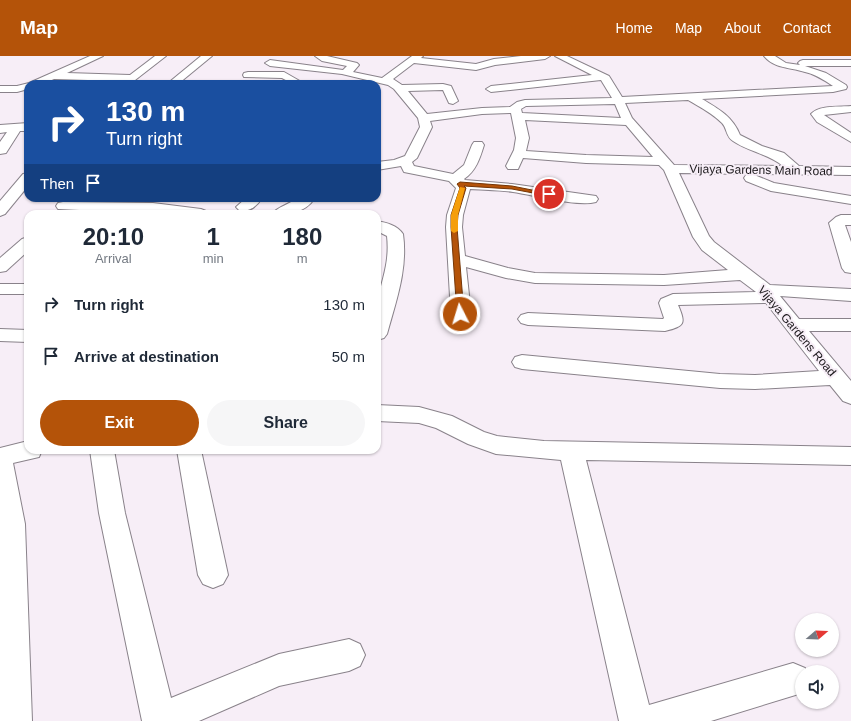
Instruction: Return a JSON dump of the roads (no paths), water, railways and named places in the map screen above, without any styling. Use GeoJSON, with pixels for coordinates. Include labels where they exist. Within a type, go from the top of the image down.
{"type":"FeatureCollection","features":[{"type":"Feature","properties":{"kind":"street"},"geometry":{"type":"LineString","coordinates":[[44,80],[98,56]]}},
{"type":"Feature","properties":{"kind":"street"},"geometry":{"type":"LineString","coordinates":[[130,80],[161,56]]}},
{"type":"Feature","properties":{"kind":"street"},"geometry":{"type":"LineString","coordinates":[[177,80],[207,56]]}},
{"type":"Feature","properties":{"kind":"street"},"geometry":{"type":"LineString","coordinates":[[284,56],[245,76],[284,76],[292,80]]}},
{"type":"Feature","properties":{"kind":"street"},"geometry":{"type":"LineString","coordinates":[[320,56],[328,60],[354,65],[346,73]]}},
{"type":"Feature","properties":{"kind":"street"},"geometry":{"type":"LineString","coordinates":[[442,63],[452,56]]}},
{"type":"Feature","properties":{"kind":"street"},"geometry":{"type":"LineString","coordinates":[[381,81],[415,58],[442,63],[480,67],[494,62],[545,56]]}},
{"type":"Feature","properties":{"kind":"street"},"geometry":{"type":"LineString","coordinates":[[560,56],[603,76]]}},
{"type":"Feature","properties":{"kind":"street"},"geometry":{"type":"LineString","coordinates":[[513,166],[523,145],[522,133],[516,113],[518,105],[525,103],[618,101],[833,89],[842,87],[816,72],[784,65],[770,56]]}},
{"type":"Feature","properties":{"kind":"street"},"geometry":{"type":"LineString","coordinates":[[805,56],[816,62]]}},
{"type":"Feature","properties":{"kind":"street"},"geometry":{"type":"LineString","coordinates":[[836,56],[850,63]]}},
{"type":"Feature","properties":{"kind":"street"},"geometry":{"type":"LineString","coordinates":[[518,59],[547,82]]}},
{"type":"Feature","properties":{"kind":"street"},"geometry":{"type":"LineString","coordinates":[[784,65],[816,62],[850,63]]}},
{"type":"Feature","properties":{"kind":"street"},"geometry":{"type":"LineString","coordinates":[[270,63],[346,73],[372,80]]}},
{"type":"Feature","properties":{"kind":"street"},"geometry":{"type":"LineString","coordinates":[[53,76],[114,80]]}},
{"type":"Feature","properties":{"kind":"street"},"geometry":{"type":"LineString","coordinates":[[491,89],[603,76]]}},
{"type":"Feature","properties":{"kind":"street","name":"Vijaya Gardens Road"},"geometry":{"type":"LineString","coordinates":[[603,76],[630,122],[670,169],[701,237],[708,246],[768,293],[851,396]]}},
{"type":"Feature","properties":{"kind":"street"},"geometry":{"type":"LineString","coordinates":[[381,83],[400,88],[443,87],[446,88],[453,101]]}},
{"type":"Feature","properties":{"kind":"street"},"geometry":{"type":"LineString","coordinates":[[0,89],[24,87]]}},
{"type":"Feature","properties":{"kind":"street"},"geometry":{"type":"LineString","coordinates":[[381,165],[405,161],[410,158],[420,142],[426,127],[424,118],[400,88]]}},
{"type":"Feature","properties":{"kind":"street"},"geometry":{"type":"LineString","coordinates":[[786,91],[831,103],[851,100]]}},
{"type":"Feature","properties":{"kind":"street"},"geometry":{"type":"LineString","coordinates":[[690,96],[716,112],[727,122],[731,127],[733,136],[757,149],[779,156],[796,171]]}},
{"type":"Feature","properties":{"kind":"street"},"geometry":{"type":"LineString","coordinates":[[851,109],[822,112],[817,114],[821,120],[851,138]]}},
{"type":"Feature","properties":{"kind":"street"},"geometry":{"type":"LineString","coordinates":[[424,118],[516,113],[551,119],[630,122]]}},
{"type":"Feature","properties":{"kind":"street"},"geometry":{"type":"LineString","coordinates":[[0,129],[22,127]]}},
{"type":"Feature","properties":{"kind":"street"},"geometry":{"type":"LineString","coordinates":[[1,150],[22,127]]}},
{"type":"Feature","properties":{"kind":"street"},"geometry":{"type":"LineString","coordinates":[[457,181],[469,169],[473,162],[478,145]]}},
{"type":"Feature","properties":{"kind":"street"},"geometry":{"type":"LineString","coordinates":[[519,154],[586,159],[670,169]]}},
{"type":"Feature","properties":{"kind":"street"},"geometry":{"type":"LineString","coordinates":[[405,161],[409,169],[457,181],[591,199]]}},
{"type":"Feature","properties":{"kind":"street","name":"Vijaya Gardens Main Road"},"geometry":{"type":"LineString","coordinates":[[670,169],[851,171]]}},
{"type":"Feature","properties":{"kind":"street","name":"Vijaya Gardens Main Road"},"geometry":{"type":"LineString","coordinates":[[670,169],[751,178],[851,179]]}},
{"type":"Feature","properties":{"kind":"street"},"geometry":{"type":"LineString","coordinates":[[751,178],[771,187],[851,200]]}},
{"type":"Feature","properties":{"kind":"street"},"geometry":{"type":"LineString","coordinates":[[457,181],[463,188],[455,215],[456,259],[460,314]]}},
{"type":"Feature","properties":{"kind":"street"},"geometry":{"type":"LineString","coordinates":[[2,207],[24,182]]}},
{"type":"Feature","properties":{"kind":"street"},"geometry":{"type":"LineString","coordinates":[[288,210],[301,202]]}},
{"type":"Feature","properties":{"kind":"street"},"geometry":{"type":"LineString","coordinates":[[63,206],[154,208],[170,210]]}},
{"type":"Feature","properties":{"kind":"street"},"geometry":{"type":"LineString","coordinates":[[851,220],[841,220],[837,223],[851,268]]}},
{"type":"Feature","properties":{"kind":"street"},"geometry":{"type":"LineString","coordinates":[[381,227],[386,228],[395,234],[398,248],[392,282],[381,312]]}},
{"type":"Feature","properties":{"kind":"street"},"geometry":{"type":"LineString","coordinates":[[0,266],[24,245]]}},
{"type":"Feature","properties":{"kind":"street"},"geometry":{"type":"LineString","coordinates":[[456,259],[506,273],[535,278],[664,280],[745,274]]}},
{"type":"Feature","properties":{"kind":"street"},"geometry":{"type":"LineString","coordinates":[[0,289],[24,289]]}},
{"type":"Feature","properties":{"kind":"street"},"geometry":{"type":"LineString","coordinates":[[528,319],[665,325],[673,322],[674,318],[668,303],[673,300],[768,293],[851,295]]}},
{"type":"Feature","properties":{"kind":"street"},"geometry":{"type":"LineString","coordinates":[[794,325],[851,325]]}},
{"type":"Feature","properties":{"kind":"street"},"geometry":{"type":"LineString","coordinates":[[0,335],[24,336]]}},
{"type":"Feature","properties":{"kind":"street"},"geometry":{"type":"LineString","coordinates":[[522,362],[720,381],[755,382],[836,377]]}},
{"type":"Feature","properties":{"kind":"street"},"geometry":{"type":"LineString","coordinates":[[381,413],[419,415],[444,422],[476,438],[496,445],[544,450],[851,456]]}},
{"type":"Feature","properties":{"kind":"street"},"geometry":{"type":"LineString","coordinates":[[15,721],[7,643],[11,524],[0,457],[24,451]]}},
{"type":"Feature","properties":{"kind":"street"},"geometry":{"type":"LineString","coordinates":[[571,451],[636,721]]}},
{"type":"Feature","properties":{"kind":"street"},"geometry":{"type":"LineString","coordinates":[[103,454],[112,513],[160,721],[279,670],[348,655]]}},
{"type":"Feature","properties":{"kind":"street"},"geometry":{"type":"LineString","coordinates":[[190,454],[213,575]]}},
{"type":"Feature","properties":{"kind":"street"},"geometry":{"type":"LineString","coordinates":[[653,721],[794,680]]}}]}
